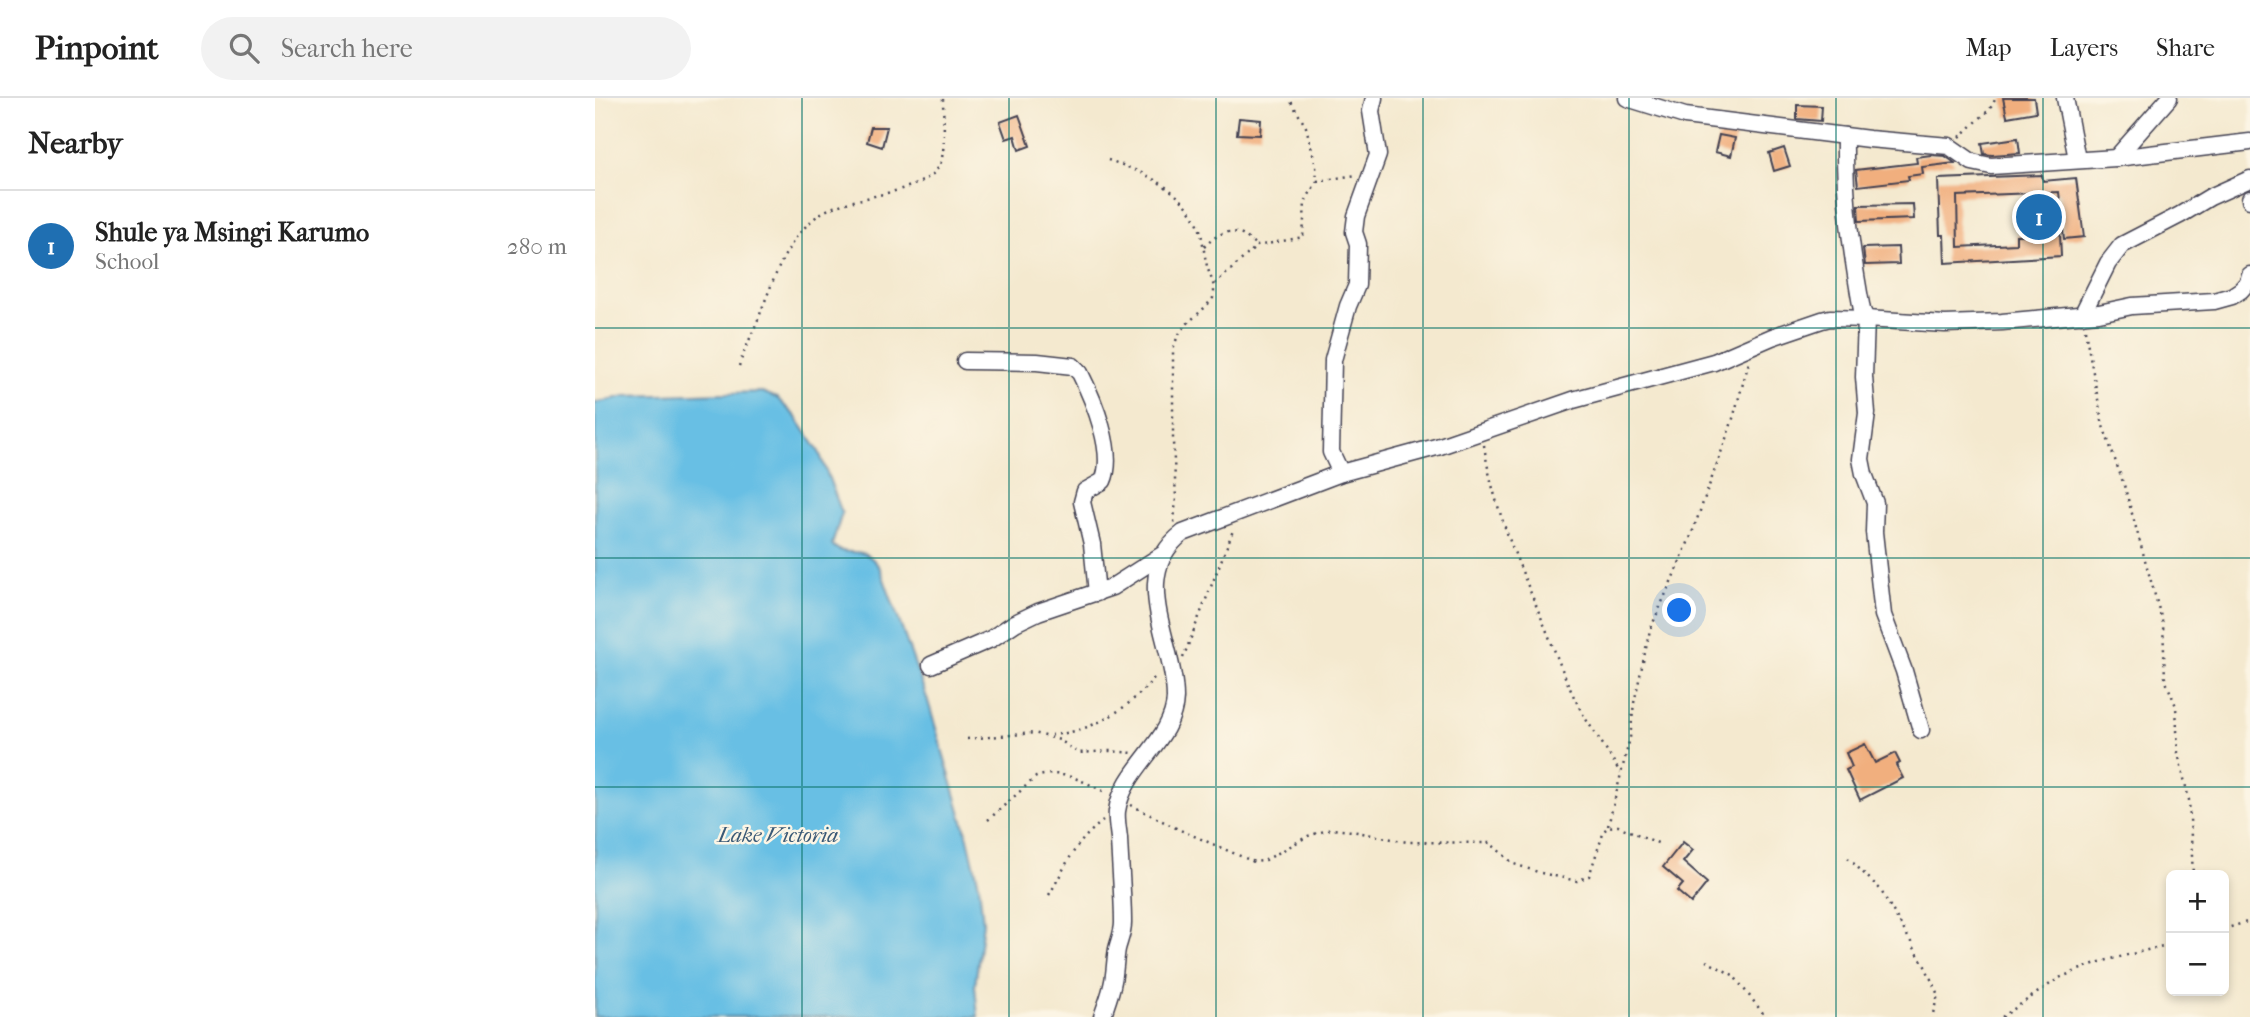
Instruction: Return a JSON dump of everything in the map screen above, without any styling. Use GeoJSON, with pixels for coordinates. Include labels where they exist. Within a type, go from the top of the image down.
{"type":"FeatureCollection","features":[{"type":"Feature","properties":{"kind":"street"},"geometry":{"type":"LineString","coordinates":[[1341,473],[1331,452],[1333,360],[1347,306],[1357,285],[1356,216],[1378,155],[1371,111],[1374,98]]}},
{"type":"Feature","properties":{"kind":"street"},"geometry":{"type":"LineString","coordinates":[[1627,98],[1685,116],[1949,146],[1972,162],[1991,166],[2116,158],[2250,142]]}},
{"type":"Feature","properties":{"kind":"street"},"geometry":{"type":"LineString","coordinates":[[2065,98],[2077,159]]}},
{"type":"Feature","properties":{"kind":"street"},"geometry":{"type":"LineString","coordinates":[[2116,158],[2169,98]]}},
{"type":"Feature","properties":{"kind":"street"},"geometry":{"type":"LineString","coordinates":[[1845,136],[1844,184],[1848,232],[1866,320],[1864,377],[1867,413],[1862,467],[1875,503],[1874,532],[1885,625],[1904,671],[1921,730]]}},
{"type":"Feature","properties":{"kind":"street"},"geometry":{"type":"LineString","coordinates":[[2082,315],[2108,263],[2122,245],[2210,197],[2250,179]]}},
{"type":"Feature","properties":{"kind":"street"},"geometry":{"type":"LineString","coordinates":[[931,665],[991,639],[1038,612],[1097,593],[1124,580],[1183,533],[1341,473],[1482,432],[1573,400],[1714,362],[1822,320],[1831,318],[1945,324],[2082,315],[2132,306],[2214,301],[2232,296],[2241,290],[2250,275]]}},
{"type":"Feature","properties":{"kind":"street"},"geometry":{"type":"LineString","coordinates":[[964,361],[1038,362],[1073,366],[1080,373],[1101,426],[1107,462],[1103,481],[1085,491],[1082,496],[1092,544],[1097,593]]}},
{"type":"Feature","properties":{"kind":"street"},"geometry":{"type":"LineString","coordinates":[[1102,1017],[1113,983],[1123,927],[1119,805],[1139,764],[1161,736],[1175,702],[1170,657],[1155,594],[1156,579],[1166,549]]}},
{"type":"Feature","properties":{"kind":"path"},"geometry":{"type":"LineString","coordinates":[[739,366],[783,254],[814,218],[827,208],[916,183],[936,172],[943,149],[943,98]]}},
{"type":"Feature","properties":{"kind":"path"},"geometry":{"type":"LineString","coordinates":[[1214,285],[1257,246],[1303,237],[1305,202],[1317,181],[1316,166],[1306,127],[1289,98]]}},
{"type":"Feature","properties":{"kind":"path"},"geometry":{"type":"LineString","coordinates":[[1949,146],[1967,132],[1996,98]]}},
{"type":"Feature","properties":{"kind":"path"},"geometry":{"type":"LineString","coordinates":[[1108,160],[1133,168],[1175,194],[1190,211],[1198,224],[1206,265],[1214,285],[1213,298],[1185,324],[1177,336],[1173,350],[1176,498],[1174,524],[1166,549]]}},
{"type":"Feature","properties":{"kind":"path"},"geometry":{"type":"LineString","coordinates":[[1317,181],[1371,173]]}},
{"type":"Feature","properties":{"kind":"path"},"geometry":{"type":"LineString","coordinates":[[1204,248],[1213,238],[1226,232],[1237,232],[1257,246]]}},
{"type":"Feature","properties":{"kind":"path"},"geometry":{"type":"LineString","coordinates":[[2082,315],[2102,426],[2124,485],[2163,624],[2165,679],[2176,706],[2178,753],[2189,800],[2193,870]]}},
{"type":"Feature","properties":{"kind":"path"},"geometry":{"type":"LineString","coordinates":[[988,820],[1036,777],[1046,773],[1069,776],[1119,805],[1254,862],[1264,861],[1308,835],[1331,830],[1352,831],[1407,842],[1490,843],[1514,863],[1541,873],[1577,881],[1589,876],[1604,831],[1608,827],[1621,775],[1650,630],[1691,536],[1732,422],[1754,345]]}},
{"type":"Feature","properties":{"kind":"path"},"geometry":{"type":"LineString","coordinates":[[1482,432],[1489,479],[1500,516],[1523,574],[1588,723],[1603,742],[1621,775]]}},
{"type":"Feature","properties":{"kind":"path"},"geometry":{"type":"LineString","coordinates":[[1174,680],[1201,618],[1241,512]]}},
{"type":"Feature","properties":{"kind":"path"},"geometry":{"type":"LineString","coordinates":[[967,739],[1011,734],[1048,735],[1082,730],[1113,714],[1134,698],[1170,657]]}},
{"type":"Feature","properties":{"kind":"path"},"geometry":{"type":"LineString","coordinates":[[1048,735],[1078,753],[1122,751],[1146,755]]}},
{"type":"Feature","properties":{"kind":"path"},"geometry":{"type":"LineString","coordinates":[[1049,895],[1076,846],[1119,805]]}},
{"type":"Feature","properties":{"kind":"path"},"geometry":{"type":"LineString","coordinates":[[1608,827],[1618,826],[1660,844]]}},
{"type":"Feature","properties":{"kind":"path"},"geometry":{"type":"LineString","coordinates":[[1848,858],[1880,889],[1926,968],[1938,995],[1933,1017]]}},
{"type":"Feature","properties":{"kind":"path"},"geometry":{"type":"LineString","coordinates":[[2229,927],[2250,921]]}},
{"type":"Feature","properties":{"kind":"path"},"geometry":{"type":"LineString","coordinates":[[2002,1017],[2059,978],[2096,963],[2166,945]]}},
{"type":"Feature","properties":{"kind":"path"},"geometry":{"type":"LineString","coordinates":[[1706,961],[1733,975],[1766,1017]]}},
{"type":"Feature","properties":{"kind":"water","name":"Lake Victoria"},"geometry":{"type":"Polygon","coordinates":[[[762,392],[777,398],[795,416],[819,452],[842,513],[832,545],[844,551],[867,555],[880,568],[928,701],[979,885],[983,922],[975,986],[978,1017],[595,1017],[595,403],[625,396],[762,392]]]}},
{"type":"Feature","properties":{"kind":"building"},"geometry":{"type":"Polygon","coordinates":[[[2003,98],[2034,98],[2036,112],[2007,117],[2003,98]]]}},
{"type":"Feature","properties":{"kind":"building"},"geometry":{"type":"Polygon","coordinates":[[[1797,105],[1822,106],[1821,121],[1797,119],[1797,105]]]}},
{"type":"Feature","properties":{"kind":"building"},"geometry":{"type":"Polygon","coordinates":[[[1019,115],[1030,146],[1019,150],[1015,136],[1006,139],[1000,122],[1019,115]]]}},
{"type":"Feature","properties":{"kind":"building"},"geometry":{"type":"Polygon","coordinates":[[[1239,118],[1261,120],[1260,135],[1237,134],[1239,118]]]}},
{"type":"Feature","properties":{"kind":"building"},"geometry":{"type":"Polygon","coordinates":[[[871,127],[887,127],[882,147],[867,142],[871,127]]]}},
{"type":"Feature","properties":{"kind":"building"},"geometry":{"type":"Polygon","coordinates":[[[1719,135],[1735,138],[1731,156],[1715,152],[1719,135]]]}},
{"type":"Feature","properties":{"kind":"building"},"geometry":{"type":"Polygon","coordinates":[[[2018,138],[2020,153],[1984,154],[1982,143],[2018,138]]]}},
{"type":"Feature","properties":{"kind":"building"},"geometry":{"type":"Polygon","coordinates":[[[1784,148],[1790,166],[1774,171],[1769,153],[1784,148]]]}},
{"type":"Feature","properties":{"kind":"building"},"geometry":{"type":"Polygon","coordinates":[[[1945,156],[1955,163],[1922,167],[1923,174],[1908,176],[1909,180],[1858,186],[1856,170],[1917,163],[1916,157],[1945,156]]]}},
{"type":"Feature","properties":{"kind":"building"},"geometry":{"type":"Polygon","coordinates":[[[2042,175],[2043,181],[2076,178],[2084,237],[2064,239],[2059,192],[1957,196],[1958,247],[2016,244],[2016,235],[2060,234],[2061,256],[1945,263],[1944,235],[1940,235],[1938,179],[2042,175]]]}},
{"type":"Feature","properties":{"kind":"building"},"geometry":{"type":"Polygon","coordinates":[[[1913,204],[1914,219],[1859,221],[1858,205],[1913,204]]]}},
{"type":"Feature","properties":{"kind":"building"},"geometry":{"type":"Polygon","coordinates":[[[1898,247],[1899,264],[1865,265],[1863,248],[1898,247]]]}},
{"type":"Feature","properties":{"kind":"building"},"geometry":{"type":"Polygon","coordinates":[[[1865,744],[1875,763],[1895,753],[1900,763],[1896,765],[1903,778],[1860,800],[1846,770],[1852,767],[1846,753],[1865,744]]]}},
{"type":"Feature","properties":{"kind":"building"},"geometry":{"type":"Polygon","coordinates":[[[1683,842],[1693,850],[1683,862],[1707,883],[1691,903],[1677,891],[1683,884],[1663,867],[1683,842]]]}},
{"type":"Feature","properties":{"kind":"place","name":"Shule ya Msingi Karumo"},"geometry":{"type":"Point","coordinates":[2039,217]}}]}
